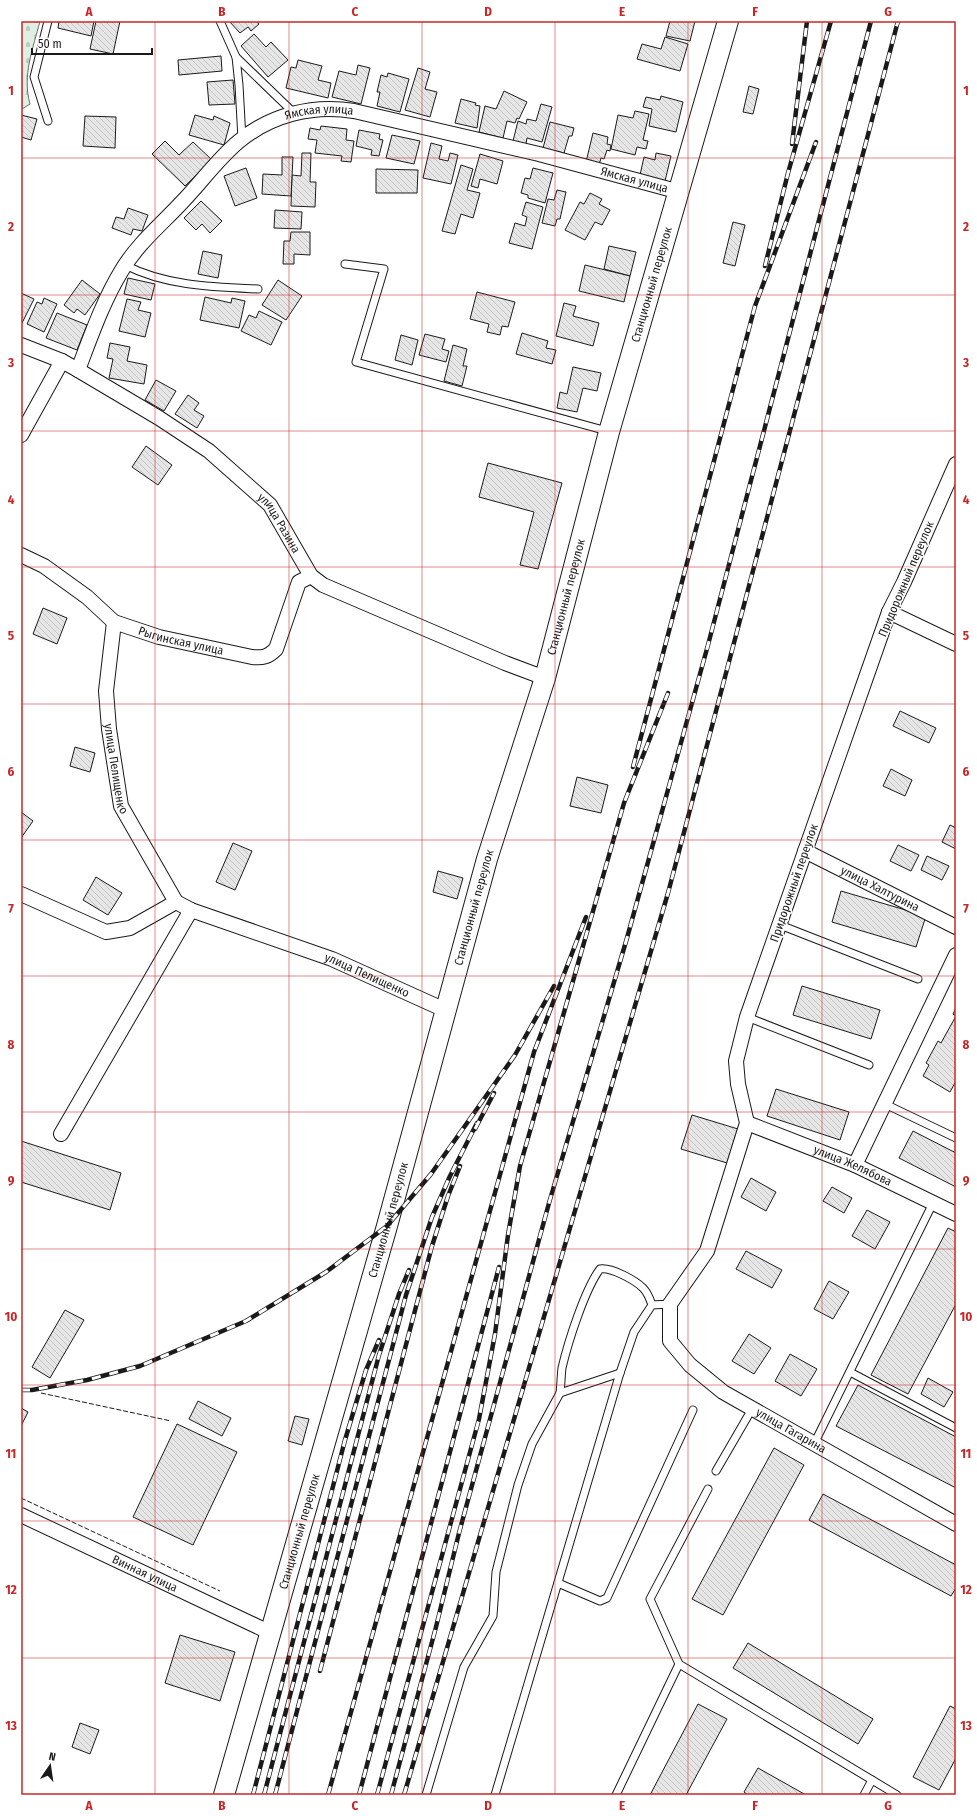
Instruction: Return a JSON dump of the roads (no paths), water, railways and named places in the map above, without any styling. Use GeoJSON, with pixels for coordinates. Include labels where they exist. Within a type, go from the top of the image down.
{"type":"FeatureCollection","features":[{"type":"Feature","properties":{"kind":"main road","name":"Станционный переулок"},"geometry":{"type":"LineString","coordinates":[[224,1795],[269,1632],[387,1226],[487,859],[545,678],[610,432],[728,21]]}},
{"type":"Feature","properties":{"kind":"street","name":"Ямская улица"},"geometry":{"type":"LineString","coordinates":[[78,370],[104,304],[125,265],[147,237],[184,200],[224,155],[242,139],[262,126],[294,113],[322,108],[337,108],[354,111],[539,154],[680,192]]}},
{"type":"Feature","properties":{"kind":"street","name":"улица Разина"},"geometry":{"type":"LineString","coordinates":[[21,345],[62,361],[78,370],[159,418],[202,447],[270,506],[311,576],[323,585],[505,663],[545,678]]}},
{"type":"Feature","properties":{"kind":"street"},"geometry":{"type":"LineString","coordinates":[[21,435],[62,361]]}},
{"type":"Feature","properties":{"kind":"street","name":"Придорожный переулок"},"geometry":{"type":"LineString","coordinates":[[670,1304],[708,1251],[747,1123],[738,1084],[736,1061],[748,1018],[889,612],[904,582],[956,464]]}},
{"type":"Feature","properties":{"kind":"street","name":"Рыгинская улица"},"geometry":{"type":"LineString","coordinates":[[21,555],[44,566],[81,592],[114,622],[159,637],[252,658],[263,658],[270,655],[276,649],[299,582],[311,576]]}},
{"type":"Feature","properties":{"kind":"street"},"geometry":{"type":"LineString","coordinates":[[889,612],[956,644]]}},
{"type":"Feature","properties":{"kind":"street","name":"улица Пелищенко"},"geometry":{"type":"LineString","coordinates":[[114,622],[106,690],[109,729],[121,806],[176,902],[192,910],[332,959],[445,1010]]}},
{"type":"Feature","properties":{"kind":"street","name":"улица Халтурина"},"geometry":{"type":"LineString","coordinates":[[805,851],[956,927]]}},
{"type":"Feature","properties":{"kind":"street"},"geometry":{"type":"LineString","coordinates":[[21,894],[106,932],[130,928],[176,902]]}},
{"type":"Feature","properties":{"kind":"street"},"geometry":{"type":"LineString","coordinates":[[61,1134],[192,910]]}},
{"type":"Feature","properties":{"kind":"street"},"geometry":{"type":"LineString","coordinates":[[855,1165],[956,955]]}},
{"type":"Feature","properties":{"kind":"street","name":"улица Желябова"},"geometry":{"type":"LineString","coordinates":[[747,1123],[855,1165],[956,1214]]}},
{"type":"Feature","properties":{"kind":"street","name":"улица Гагарина"},"geometry":{"type":"LineString","coordinates":[[670,1304],[670,1340],[690,1365],[723,1392],[956,1524]]}},
{"type":"Feature","properties":{"kind":"street","name":"Винная улица"},"geometry":{"type":"LineString","coordinates":[[21,1515],[269,1632]]}},
{"type":"Feature","properties":{"kind":"lane"},"geometry":{"type":"LineString","coordinates":[[48,21],[34,77],[48,121]]}},
{"type":"Feature","properties":{"kind":"lane"},"geometry":{"type":"LineString","coordinates":[[220,21],[236,57],[242,139]]}},
{"type":"Feature","properties":{"kind":"lane"},"geometry":{"type":"LineString","coordinates":[[236,57],[294,113]]}},
{"type":"Feature","properties":{"kind":"lane"},"geometry":{"type":"LineString","coordinates":[[345,264],[384,269],[356,362],[610,432]]}},
{"type":"Feature","properties":{"kind":"lane"},"geometry":{"type":"LineString","coordinates":[[125,265],[138,272],[196,286],[258,289]]}},
{"type":"Feature","properties":{"kind":"lane"},"geometry":{"type":"LineString","coordinates":[[780,925],[918,979]]}},
{"type":"Feature","properties":{"kind":"lane"},"geometry":{"type":"LineString","coordinates":[[748,1018],[869,1065]]}},
{"type":"Feature","properties":{"kind":"lane"},"geometry":{"type":"LineString","coordinates":[[885,1104],[956,1138]]}},
{"type":"Feature","properties":{"kind":"lane"},"geometry":{"type":"LineString","coordinates":[[814,1444],[933,1203]]}},
{"type":"Feature","properties":{"kind":"lane"},"geometry":{"type":"LineString","coordinates":[[426,1795],[464,1667],[493,1616],[496,1572],[525,1465],[532,1444],[560,1393],[562,1369],[588,1290],[600,1269],[604,1268],[622,1274],[643,1288],[652,1305]]}},
{"type":"Feature","properties":{"kind":"lane"},"geometry":{"type":"LineString","coordinates":[[652,1305],[670,1304]]}},
{"type":"Feature","properties":{"kind":"lane"},"geometry":{"type":"LineString","coordinates":[[495,1795],[620,1373],[634,1332],[652,1305]]}},
{"type":"Feature","properties":{"kind":"lane"},"geometry":{"type":"LineString","coordinates":[[850,1372],[956,1428]]}},
{"type":"Feature","properties":{"kind":"lane"},"geometry":{"type":"LineString","coordinates":[[560,1393],[620,1373]]}},
{"type":"Feature","properties":{"kind":"lane"},"geometry":{"type":"LineString","coordinates":[[716,1471],[752,1409]]}},
{"type":"Feature","properties":{"kind":"lane"},"geometry":{"type":"LineString","coordinates":[[558,1583],[600,1601],[606,1598],[693,1410]]}},
{"type":"Feature","properties":{"kind":"lane"},"geometry":{"type":"LineString","coordinates":[[708,1489],[650,1599],[679,1664],[897,1795]]}},
{"type":"Feature","properties":{"kind":"lane"},"geometry":{"type":"LineString","coordinates":[[616,1795],[679,1664]]}},
{"type":"Feature","properties":{"kind":"lane"},"geometry":{"type":"LineString","coordinates":[[864,1795],[872,1780]]}},
{"type":"Feature","properties":{"kind":"railway"},"geometry":{"type":"LineString","coordinates":[[792,144],[807,21]]}},
{"type":"Feature","properties":{"kind":"railway"},"geometry":{"type":"LineString","coordinates":[[765,266],[788,173],[831,21]]}},
{"type":"Feature","properties":{"kind":"railway"},"geometry":{"type":"LineString","coordinates":[[391,1795],[436,1627],[459,1533],[549,1203],[627,938],[708,645],[871,21]]}},
{"type":"Feature","properties":{"kind":"railway"},"geometry":{"type":"LineString","coordinates":[[404,1795],[668,893],[898,21]]}},
{"type":"Feature","properties":{"kind":"railway"},"geometry":{"type":"LineString","coordinates":[[633,767],[755,306],[816,142]]}},
{"type":"Feature","properties":{"kind":"railway"},"geometry":{"type":"LineString","coordinates":[[377,1795],[479,1419],[495,1334],[508,1235],[520,1166],[624,803],[668,693]]}},
{"type":"Feature","properties":{"kind":"railway"},"geometry":{"type":"LineString","coordinates":[[328,1795],[534,1052],[586,917]]}},
{"type":"Feature","properties":{"kind":"railway"},"geometry":{"type":"LineString","coordinates":[[21,1390],[32,1390],[87,1380],[140,1366],[246,1321],[326,1272],[387,1226],[431,1174],[515,1055],[554,986]]}},
{"type":"Feature","properties":{"kind":"railway"},"geometry":{"type":"LineString","coordinates":[[475,1129],[494,1093]]}},
{"type":"Feature","properties":{"kind":"railway"},"geometry":{"type":"LineString","coordinates":[[275,1795],[406,1295],[432,1217],[450,1176],[477,1123]]}},
{"type":"Feature","properties":{"kind":"railway"},"geometry":{"type":"LineString","coordinates":[[320,1671],[432,1246],[448,1196],[460,1166]]}},
{"type":"Feature","properties":{"kind":"railway"},"geometry":{"type":"LineString","coordinates":[[359,1795],[499,1267]]}},
{"type":"Feature","properties":{"kind":"railway"},"geometry":{"type":"LineString","coordinates":[[264,1795],[379,1355],[399,1294],[409,1270]]}},
{"type":"Feature","properties":{"kind":"railway"},"geometry":{"type":"LineString","coordinates":[[253,1795],[345,1440],[366,1370],[379,1340]]}}]}
